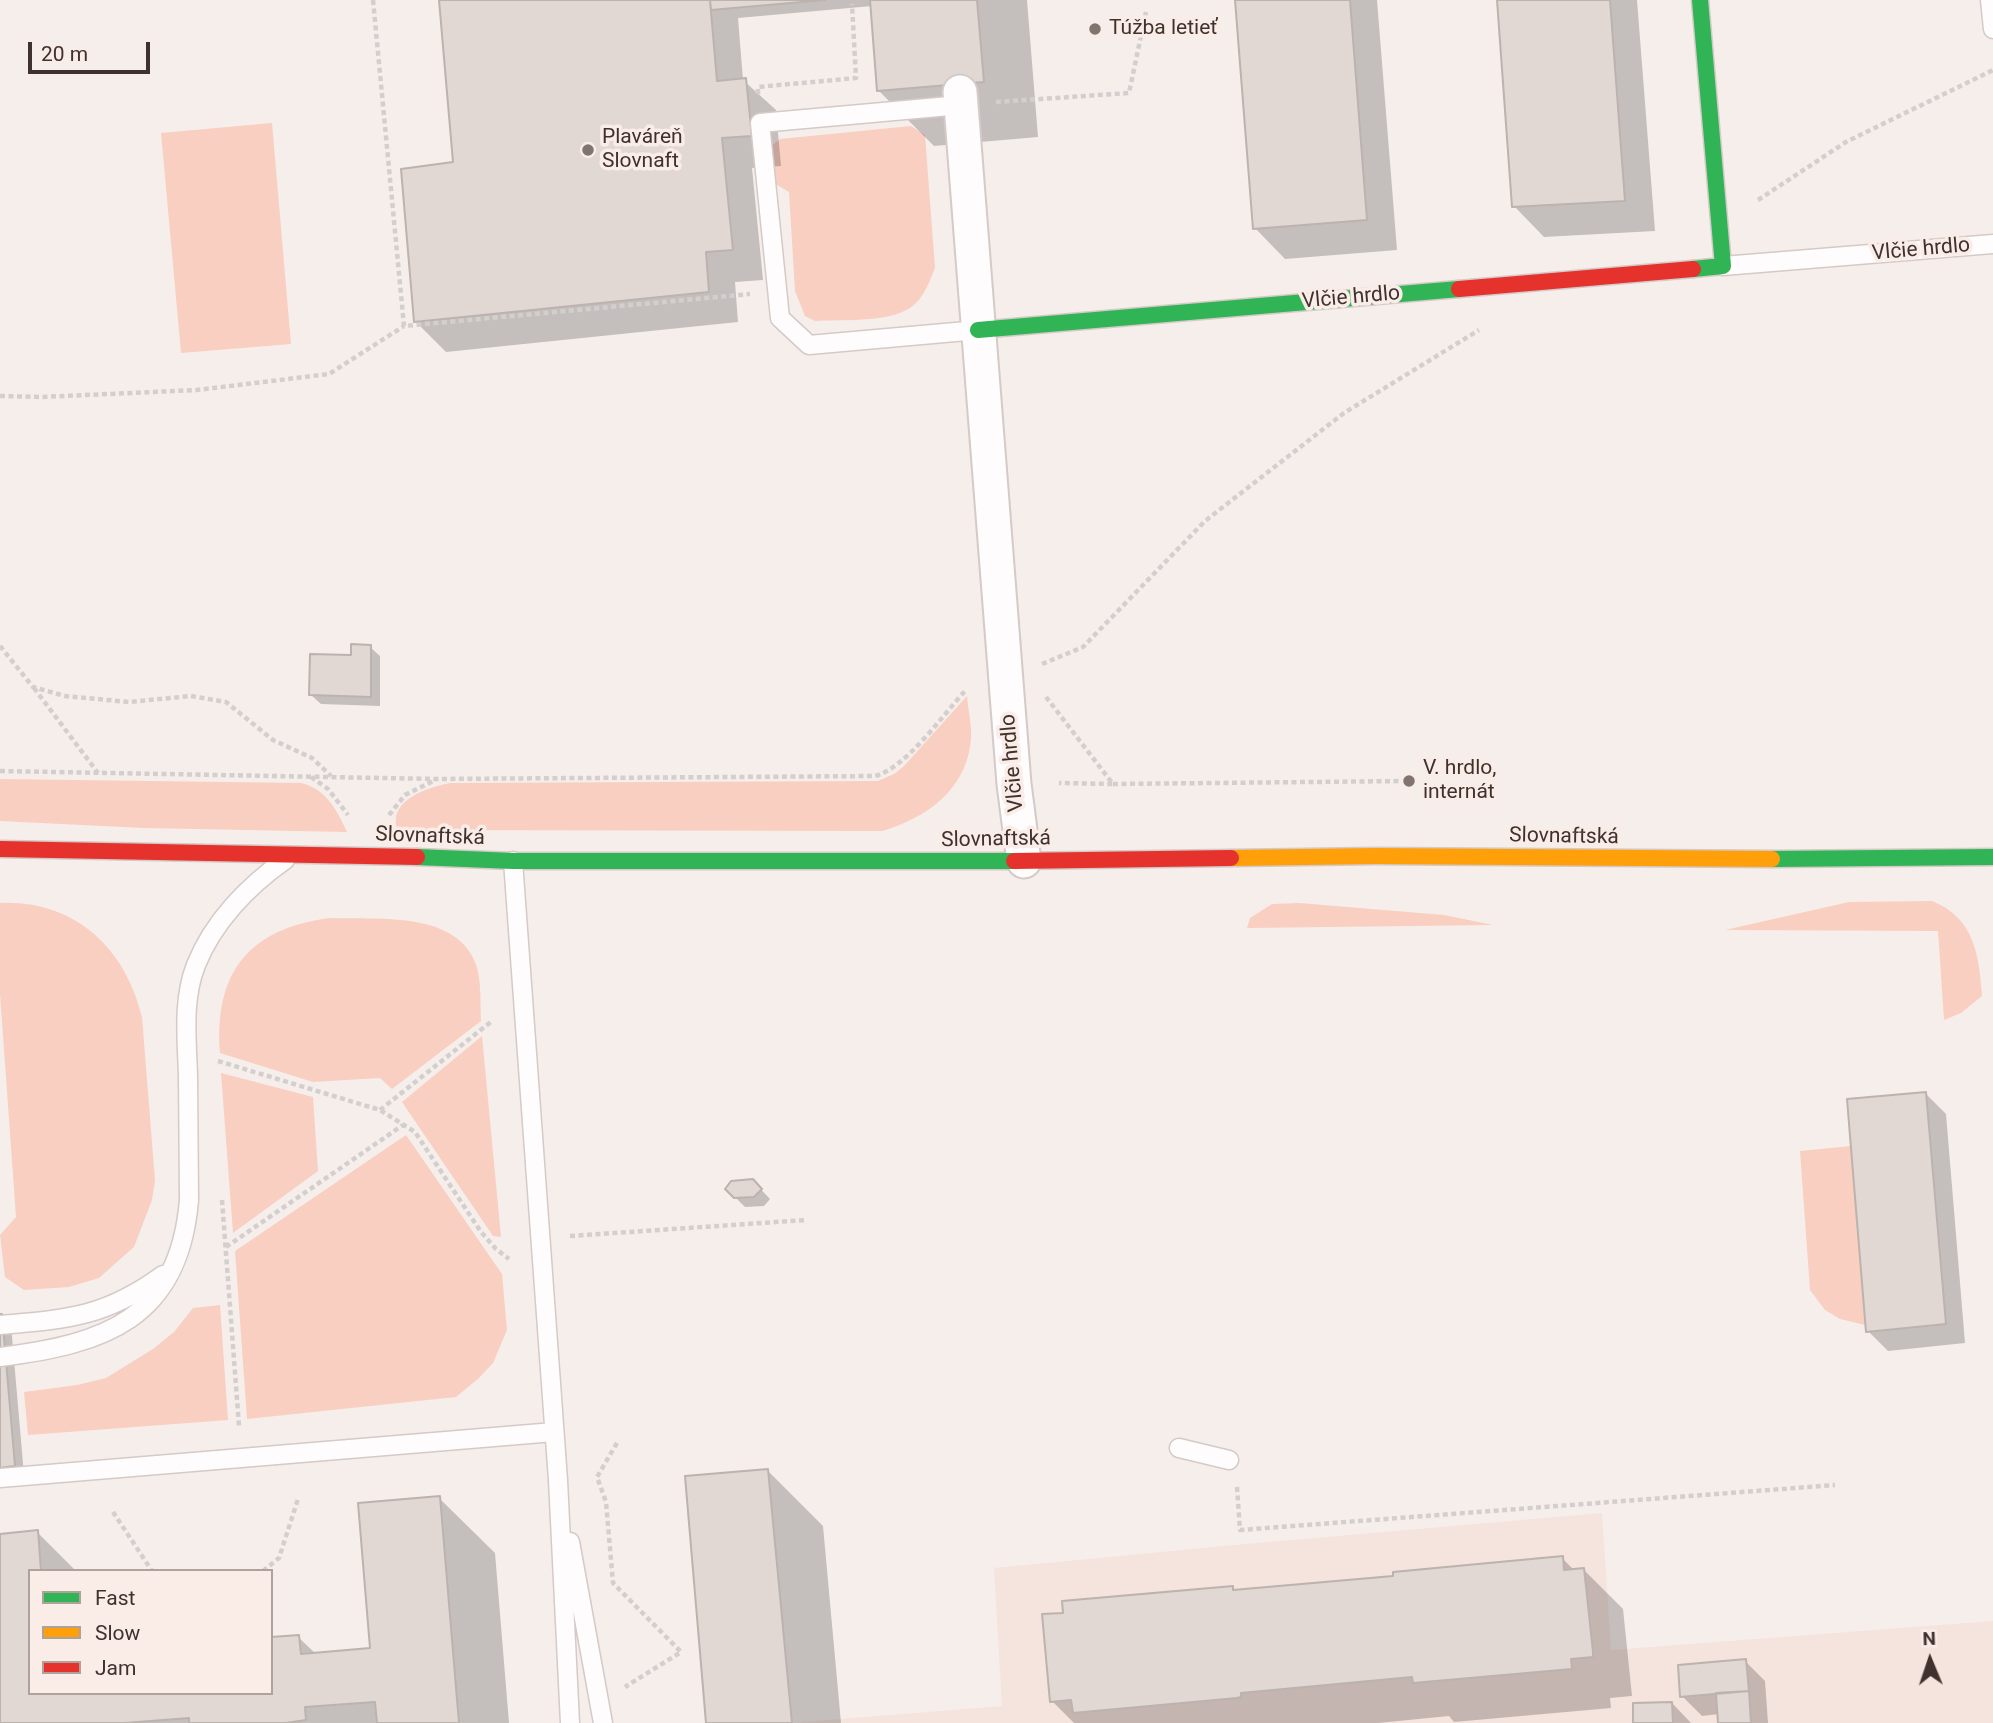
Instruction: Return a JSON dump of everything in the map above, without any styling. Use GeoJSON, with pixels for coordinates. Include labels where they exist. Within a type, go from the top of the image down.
{"type":"FeatureCollection","features":[{"type":"Feature","properties":{"kind":"main road"},"geometry":{"type":"LineString","coordinates":[[1700,0],[1723,266]]}},
{"type":"Feature","properties":{"kind":"main road","name":"Vlčie hrdlo"},"geometry":{"type":"LineString","coordinates":[[978,330],[1723,266]]}},
{"type":"Feature","properties":{"kind":"main road","name":"Slovnaftská"},"geometry":{"type":"LineString","coordinates":[[0,849],[513,860],[1024,861],[1377,856],[1672,860],[1993,857]]}},
{"type":"Feature","properties":{"kind":"street","name":"Vlčie hrdlo"},"geometry":{"type":"LineString","coordinates":[[961,98],[1014,784],[1024,861]]}},
{"type":"Feature","properties":{"kind":"lane"},"geometry":{"type":"LineString","coordinates":[[1990,0],[1993,29]]}},
{"type":"Feature","properties":{"kind":"lane"},"geometry":{"type":"LineString","coordinates":[[961,98],[760,124],[779,318],[809,345],[978,330]]}},
{"type":"Feature","properties":{"kind":"lane","name":"Vlčie hrdlo"},"geometry":{"type":"LineString","coordinates":[[1723,266],[1993,244]]}},
{"type":"Feature","properties":{"kind":"lane"},"geometry":{"type":"LineString","coordinates":[[0,1357],[69,1345],[100,1336],[143,1310],[174,1267],[187,1231],[189,1200],[186,1003],[195,966],[209,940],[241,897],[263,875],[294,855]]}},
{"type":"Feature","properties":{"kind":"lane"},"geometry":{"type":"LineString","coordinates":[[513,860],[558,1480],[570,1723]]}},
{"type":"Feature","properties":{"kind":"lane"},"geometry":{"type":"LineString","coordinates":[[0,1325],[71,1318],[99,1311],[139,1293],[174,1267]]}},
{"type":"Feature","properties":{"kind":"lane"},"geometry":{"type":"LineString","coordinates":[[0,1478],[554,1432]]}},
{"type":"Feature","properties":{"kind":"lane"},"geometry":{"type":"LineString","coordinates":[[1179,1448],[1232,1468]]}},
{"type":"Feature","properties":{"kind":"lane"},"geometry":{"type":"LineString","coordinates":[[558,1480],[603,1723]]}},
{"type":"Feature","properties":{"kind":"path"},"geometry":{"type":"LineString","coordinates":[[373,0],[404,326]]}},
{"type":"Feature","properties":{"kind":"path"},"geometry":{"type":"LineString","coordinates":[[760,124],[758,87],[856,78],[852,4]]}},
{"type":"Feature","properties":{"kind":"path"},"geometry":{"type":"LineString","coordinates":[[961,98],[1129,93],[1146,12]]}},
{"type":"Feature","properties":{"kind":"path"},"geometry":{"type":"LineString","coordinates":[[1720,225],[1846,142],[1993,70]]}},
{"type":"Feature","properties":{"kind":"path"},"geometry":{"type":"LineString","coordinates":[[0,396],[42,397],[197,390],[329,374],[404,326],[730,296]]}},
{"type":"Feature","properties":{"kind":"path"},"geometry":{"type":"LineString","coordinates":[[1038,666],[1083,647],[1205,521],[1344,413],[1483,327]]}},
{"type":"Feature","properties":{"kind":"path"},"geometry":{"type":"LineString","coordinates":[[0,646],[98,773]]}},
{"type":"Feature","properties":{"kind":"path"},"geometry":{"type":"LineString","coordinates":[[33,687],[65,696],[129,702],[191,696],[226,702],[273,740],[312,758],[332,777]]}},
{"type":"Feature","properties":{"kind":"path"},"geometry":{"type":"LineString","coordinates":[[0,771],[437,779],[875,776],[900,763],[965,691]]}},
{"type":"Feature","properties":{"kind":"path"},"geometry":{"type":"LineString","coordinates":[[1042,692],[1113,783]]}},
{"type":"Feature","properties":{"kind":"path"},"geometry":{"type":"LineString","coordinates":[[309,776],[328,789],[352,822]]}},
{"type":"Feature","properties":{"kind":"path"},"geometry":{"type":"LineString","coordinates":[[391,814],[405,795],[437,779]]}},
{"type":"Feature","properties":{"kind":"path"},"geometry":{"type":"LineString","coordinates":[[1059,783],[1409,781]]}},
{"type":"Feature","properties":{"kind":"path"},"geometry":{"type":"LineString","coordinates":[[380,1110],[492,1021]]}},
{"type":"Feature","properties":{"kind":"path"},"geometry":{"type":"LineString","coordinates":[[210,1058],[380,1110],[415,1132],[481,1232],[509,1259]]}},
{"type":"Feature","properties":{"kind":"path"},"geometry":{"type":"LineString","coordinates":[[225,1247],[403,1125]]}},
{"type":"Feature","properties":{"kind":"path"},"geometry":{"type":"LineString","coordinates":[[221,1194],[239,1426]]}},
{"type":"Feature","properties":{"kind":"path"},"geometry":{"type":"LineString","coordinates":[[570,1237],[806,1220]]}},
{"type":"Feature","properties":{"kind":"path"},"geometry":{"type":"LineString","coordinates":[[600,1702],[681,1652],[613,1583],[606,1502],[597,1477],[617,1443]]}},
{"type":"Feature","properties":{"kind":"path"},"geometry":{"type":"LineString","coordinates":[[1232,1468],[1240,1530],[1835,1485]]}},
{"type":"Feature","properties":{"kind":"path"},"geometry":{"type":"LineString","coordinates":[[265,1569],[279,1558],[298,1499]]}},
{"type":"Feature","properties":{"kind":"path"},"geometry":{"type":"LineString","coordinates":[[114,1512],[151,1569]]}},
{"type":"Feature","properties":{"kind":"shaded area"},"geometry":{"type":"Polygon","coordinates":[[[272,123],[291,344],[181,353],[161,133],[272,123]]]}},
{"type":"Feature","properties":{"kind":"shaded area"},"geometry":{"type":"Polygon","coordinates":[[[911,126],[925,135],[935,268],[925,290],[908,309],[884,317],[815,321],[805,316],[795,291],[789,192],[772,182],[771,146],[780,139],[911,126]]]}},
{"type":"Feature","properties":{"kind":"shaded area"},"geometry":{"type":"Polygon","coordinates":[[[967,696],[971,739],[962,773],[942,799],[928,810],[882,831],[397,828],[396,818],[405,802],[422,791],[450,783],[878,781],[904,766],[967,696]]]}},
{"type":"Feature","properties":{"kind":"shaded area"},"geometry":{"type":"Polygon","coordinates":[[[0,779],[301,783],[324,795],[335,808],[347,832],[144,828],[0,821],[0,779]]]}},
{"type":"Feature","properties":{"kind":"shaded area"},"geometry":{"type":"Polygon","coordinates":[[[1932,901],[1958,917],[1966,928],[1976,953],[1981,981],[1982,996],[1961,1013],[1944,1020],[1938,931],[1725,930],[1849,902],[1932,901]]]}},
{"type":"Feature","properties":{"kind":"shaded area"},"geometry":{"type":"Polygon","coordinates":[[[0,903],[27,904],[51,910],[73,919],[92,933],[109,949],[123,969],[142,1017],[155,1180],[152,1200],[134,1247],[99,1278],[69,1287],[24,1290],[5,1277],[0,1235],[16,1217],[0,994],[0,903]]]}},
{"type":"Feature","properties":{"kind":"shaded area"},"geometry":{"type":"Polygon","coordinates":[[[1299,903],[1444,915],[1493,925],[1247,928],[1250,918],[1272,904],[1299,903]]]}},
{"type":"Feature","properties":{"kind":"shaded area"},"geometry":{"type":"Polygon","coordinates":[[[329,918],[411,921],[450,933],[465,945],[475,962],[480,983],[481,1021],[392,1089],[380,1078],[313,1082],[220,1053],[223,999],[242,959],[258,944],[277,932],[329,918]]]}},
{"type":"Feature","properties":{"kind":"shaded area"},"geometry":{"type":"Polygon","coordinates":[[[482,1036],[501,1237],[493,1236],[402,1102],[482,1036]]]}},
{"type":"Feature","properties":{"kind":"shaded area"},"geometry":{"type":"Polygon","coordinates":[[[221,1073],[313,1097],[318,1171],[233,1233],[221,1073]]]}},
{"type":"Feature","properties":{"kind":"shaded area"},"geometry":{"type":"Polygon","coordinates":[[[406,1135],[502,1274],[507,1330],[493,1363],[456,1397],[247,1419],[235,1251],[406,1135]]]}},
{"type":"Feature","properties":{"kind":"shaded area"},"geometry":{"type":"Polygon","coordinates":[[[1851,1146],[1865,1325],[1840,1319],[1825,1310],[1810,1290],[1800,1151],[1851,1146]]]}},
{"type":"Feature","properties":{"kind":"shaded area"},"geometry":{"type":"Polygon","coordinates":[[[220,1305],[228,1420],[28,1435],[24,1392],[106,1378],[153,1349],[174,1332],[193,1308],[220,1305]]]}},
{"type":"Feature","properties":{"kind":"shaded area"},"geometry":{"type":"Polygon","coordinates":[[[1602,1513],[1611,1650],[1993,1621],[1993,1723],[792,1723],[1002,1706],[994,1568],[1602,1513]]]}},
{"type":"Feature","properties":{"kind":"building","name":"Plaváreň Slovnaft"},"geometry":{"type":"Polygon","coordinates":[[[439,0],[710,0],[717,81],[746,78],[752,136],[722,138],[733,250],[706,252],[709,292],[414,322],[401,169],[453,162],[439,0]]]}},
{"type":"Feature","properties":{"kind":"building"},"geometry":{"type":"Polygon","coordinates":[[[710,0],[825,0],[711,10],[710,0]]]}},
{"type":"Feature","properties":{"kind":"building"},"geometry":{"type":"Polygon","coordinates":[[[870,0],[977,0],[984,82],[877,91],[870,0]]]}},
{"type":"Feature","properties":{"kind":"building"},"geometry":{"type":"Polygon","coordinates":[[[1235,0],[1350,0],[1367,220],[1253,229],[1235,0]]]}},
{"type":"Feature","properties":{"kind":"building"},"geometry":{"type":"Polygon","coordinates":[[[1497,0],[1610,0],[1625,201],[1512,207],[1497,0]]]}},
{"type":"Feature","properties":{"kind":"building"},"geometry":{"type":"Polygon","coordinates":[[[351,644],[371,645],[371,697],[309,695],[310,654],[351,655],[351,644]]]}},
{"type":"Feature","properties":{"kind":"building"},"geometry":{"type":"Polygon","coordinates":[[[1926,1092],[1946,1324],[1866,1332],[1847,1099],[1926,1092]]]}},
{"type":"Feature","properties":{"kind":"building"},"geometry":{"type":"Polygon","coordinates":[[[753,1179],[762,1189],[754,1197],[734,1198],[725,1189],[731,1181],[753,1179]]]}},
{"type":"Feature","properties":{"kind":"building"},"geometry":{"type":"Polygon","coordinates":[[[0,1314],[15,1466],[0,1468],[0,1314]]]}},
{"type":"Feature","properties":{"kind":"building"},"geometry":{"type":"Polygon","coordinates":[[[768,1469],[792,1723],[706,1723],[685,1476],[768,1469]]]}},
{"type":"Feature","properties":{"kind":"building"},"geometry":{"type":"Polygon","coordinates":[[[440,1496],[459,1723],[377,1723],[375,1702],[305,1707],[306,1720],[286,1723],[189,1723],[189,1718],[125,1723],[0,1723],[0,1534],[38,1530],[41,1569],[28,1569],[28,1695],[273,1695],[273,1637],[299,1635],[301,1654],[370,1648],[358,1503],[440,1496]]]}},
{"type":"Feature","properties":{"kind":"building"},"geometry":{"type":"Polygon","coordinates":[[[1563,1556],[1564,1570],[1584,1568],[1593,1652],[1593,1657],[1571,1659],[1572,1669],[1413,1683],[1412,1677],[1241,1693],[1241,1697],[1237,1698],[1073,1713],[1071,1700],[1050,1702],[1042,1614],[1063,1613],[1062,1601],[1393,1576],[1393,1572],[1563,1556]]]}},
{"type":"Feature","properties":{"kind":"building"},"geometry":{"type":"Polygon","coordinates":[[[1746,1659],[1749,1691],[1680,1697],[1678,1665],[1746,1659]]]}},
{"type":"Feature","properties":{"kind":"building"},"geometry":{"type":"Polygon","coordinates":[[[1749,1691],[1751,1723],[1718,1723],[1716,1693],[1749,1691]]]}},
{"type":"Feature","properties":{"kind":"building"},"geometry":{"type":"Polygon","coordinates":[[[1672,1702],[1673,1723],[1633,1723],[1633,1703],[1672,1702]]]}},
{"type":"Feature","properties":{"kind":"traffic: fast"},"geometry":{"type":"LineString","coordinates":[[1693,269],[1723,266],[1700,0]]}},
{"type":"Feature","properties":{"kind":"traffic: fast"},"geometry":{"type":"LineString","coordinates":[[978,330],[1459,289]]}},
{"type":"Feature","properties":{"kind":"traffic: fast"},"geometry":{"type":"LineString","coordinates":[[417,857],[513,861],[1014,861]]}},
{"type":"Feature","properties":{"kind":"traffic: fast"},"geometry":{"type":"LineString","coordinates":[[1772,859],[1993,857]]}},
{"type":"Feature","properties":{"kind":"traffic: slow"},"geometry":{"type":"LineString","coordinates":[[1231,858],[1377,856],[1772,859]]}},
{"type":"Feature","properties":{"kind":"traffic: jam"},"geometry":{"type":"LineString","coordinates":[[1459,289],[1693,269]]}},
{"type":"Feature","properties":{"kind":"traffic: jam"},"geometry":{"type":"LineString","coordinates":[[0,849],[417,857]]}},
{"type":"Feature","properties":{"kind":"traffic: jam"},"geometry":{"type":"LineString","coordinates":[[1014,861],[1231,858]]}},
{"type":"Feature","properties":{"kind":"place","name":"Túžba letieť"},"geometry":{"type":"Point","coordinates":[1095,29]}},
{"type":"Feature","properties":{"kind":"place","name":"Plaváreň Slovnaft"},"geometry":{"type":"Point","coordinates":[588,150]}},
{"type":"Feature","properties":{"kind":"place","name":"V. hrdlo, internát"},"geometry":{"type":"Point","coordinates":[1409,781]}}]}
